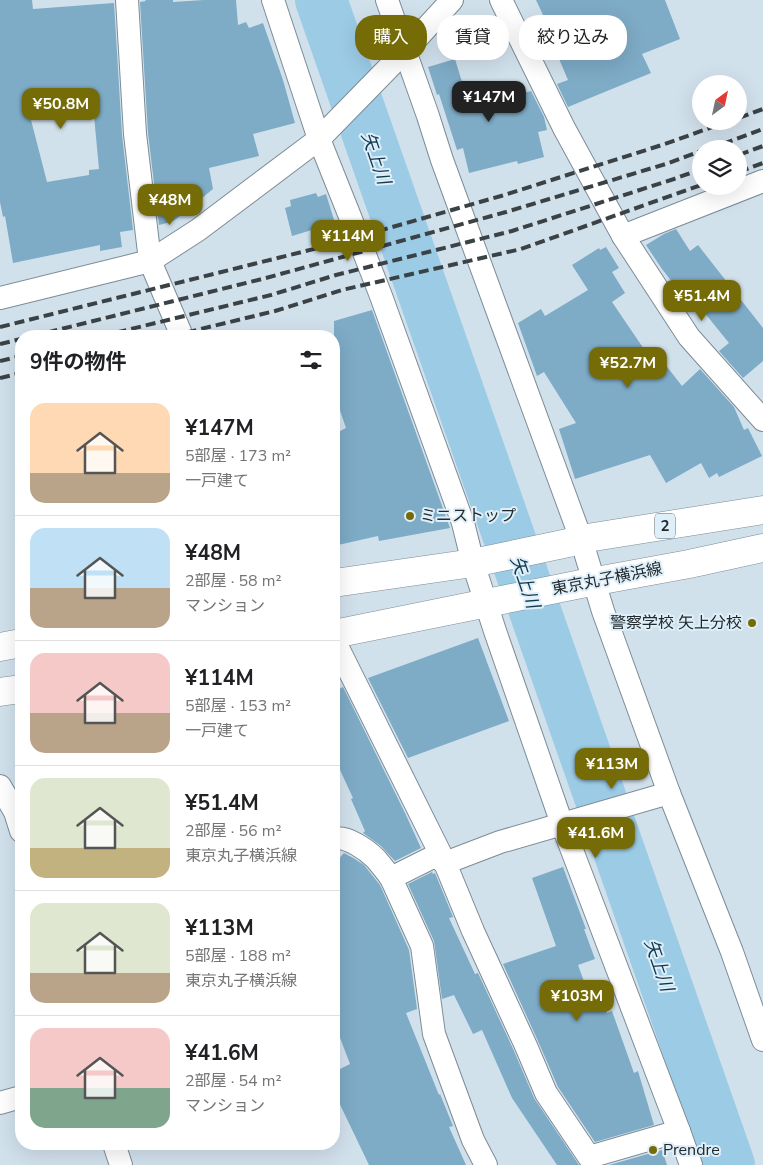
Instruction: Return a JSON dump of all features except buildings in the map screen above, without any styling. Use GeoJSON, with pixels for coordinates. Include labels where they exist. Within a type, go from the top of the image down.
{"type":"FeatureCollection","features":[{"type":"Feature","properties":{"kind":"main road","name":"2"},"geometry":{"type":"LineString","coordinates":[[340,582],[476,562],[574,541],[763,510]]}},
{"type":"Feature","properties":{"kind":"main road","name":"東京丸子横浜線"},"geometry":{"type":"LineString","coordinates":[[340,633],[763,548]]}},
{"type":"Feature","properties":{"kind":"main road"},"geometry":{"type":"LineString","coordinates":[[0,647],[15,644]]}},
{"type":"Feature","properties":{"kind":"main road"},"geometry":{"type":"LineString","coordinates":[[0,692],[15,690]]}},
{"type":"Feature","properties":{"kind":"street"},"geometry":{"type":"LineString","coordinates":[[127,0],[135,134],[150,261],[179,330]]}},
{"type":"Feature","properties":{"kind":"street"},"geometry":{"type":"LineString","coordinates":[[273,0],[325,133],[349,214],[381,296],[463,523],[487,603],[562,824],[691,1165]]}},
{"type":"Feature","properties":{"kind":"street"},"geometry":{"type":"LineString","coordinates":[[387,0],[390,15]]}},
{"type":"Feature","properties":{"kind":"street"},"geometry":{"type":"LineString","coordinates":[[427,27],[452,0]]}},
{"type":"Feature","properties":{"kind":"street"},"geometry":{"type":"LineString","coordinates":[[500,0],[564,128],[623,236],[689,337],[763,420]]}},
{"type":"Feature","properties":{"kind":"street"},"geometry":{"type":"LineString","coordinates":[[0,298],[150,261],[198,230],[325,133],[396,60]]}},
{"type":"Feature","properties":{"kind":"street"},"geometry":{"type":"LineString","coordinates":[[400,60],[442,160],[574,541],[593,582],[669,793],[732,952],[763,1040]]}},
{"type":"Feature","properties":{"kind":"street"},"geometry":{"type":"LineString","coordinates":[[623,236],[763,180]]}},
{"type":"Feature","properties":{"kind":"street"},"geometry":{"type":"LineString","coordinates":[[340,652],[445,863],[473,931],[546,1093],[589,1157],[679,1131]]}},
{"type":"Feature","properties":{"kind":"street"},"geometry":{"type":"LineString","coordinates":[[0,786],[15,812]]}},
{"type":"Feature","properties":{"kind":"street"},"geometry":{"type":"LineString","coordinates":[[445,863],[500,842],[669,793]]}},
{"type":"Feature","properties":{"kind":"street"},"geometry":{"type":"LineString","coordinates":[[340,839],[353,842],[375,858],[391,878],[422,946],[434,1034],[473,1140],[486,1165]]}},
{"type":"Feature","properties":{"kind":"street"},"geometry":{"type":"LineString","coordinates":[[391,878],[435,856],[445,863]]}},
{"type":"Feature","properties":{"kind":"street"},"geometry":{"type":"LineString","coordinates":[[0,1103],[15,1099]]}},
{"type":"Feature","properties":{"kind":"street"},"geometry":{"type":"LineString","coordinates":[[116,1150],[121,1165]]}},
{"type":"Feature","properties":{"kind":"waterway","name":"矢上川"},"geometry":{"type":"LineString","coordinates":[[321,0],[729,1165]]}},
{"type":"Feature","properties":{"kind":"railway"},"geometry":{"type":"LineString","coordinates":[[748,115],[763,109]]}},
{"type":"Feature","properties":{"kind":"railway"},"geometry":{"type":"LineString","coordinates":[[733,140],[763,129]]}},
{"type":"Feature","properties":{"kind":"railway"},"geometry":{"type":"LineString","coordinates":[[0,327],[326,246],[501,196],[704,130]]}},
{"type":"Feature","properties":{"kind":"railway"},"geometry":{"type":"LineString","coordinates":[[747,152],[763,146]]}},
{"type":"Feature","properties":{"kind":"railway"},"geometry":{"type":"LineString","coordinates":[[57,330],[266,278],[506,212],[692,154]]}},
{"type":"Feature","properties":{"kind":"railway"},"geometry":{"type":"LineString","coordinates":[[747,169],[763,163]]}},
{"type":"Feature","properties":{"kind":"railway"},"geometry":{"type":"LineString","coordinates":[[127,330],[271,295],[336,275],[512,231],[692,172]]}},
{"type":"Feature","properties":{"kind":"railway"},"geometry":{"type":"LineString","coordinates":[[197,330],[275,311],[342,290],[521,249],[692,188]]}},
{"type":"Feature","properties":{"kind":"railway"},"geometry":{"type":"LineString","coordinates":[[0,344],[15,340]]}},
{"type":"Feature","properties":{"kind":"railway"},"geometry":{"type":"LineString","coordinates":[[0,361],[15,357]]}},
{"type":"Feature","properties":{"kind":"railway"},"geometry":{"type":"LineString","coordinates":[[0,378],[15,374]]}},
{"type":"Feature","properties":{"kind":"place","name":"ミニストップ"},"geometry":{"type":"Point","coordinates":[410,516]}},
{"type":"Feature","properties":{"kind":"place","name":"警察学校 矢上分校"},"geometry":{"type":"Point","coordinates":[752,623]}},
{"type":"Feature","properties":{"kind":"place","name":"Prendre"},"geometry":{"type":"Point","coordinates":[653,1150]}}]}
